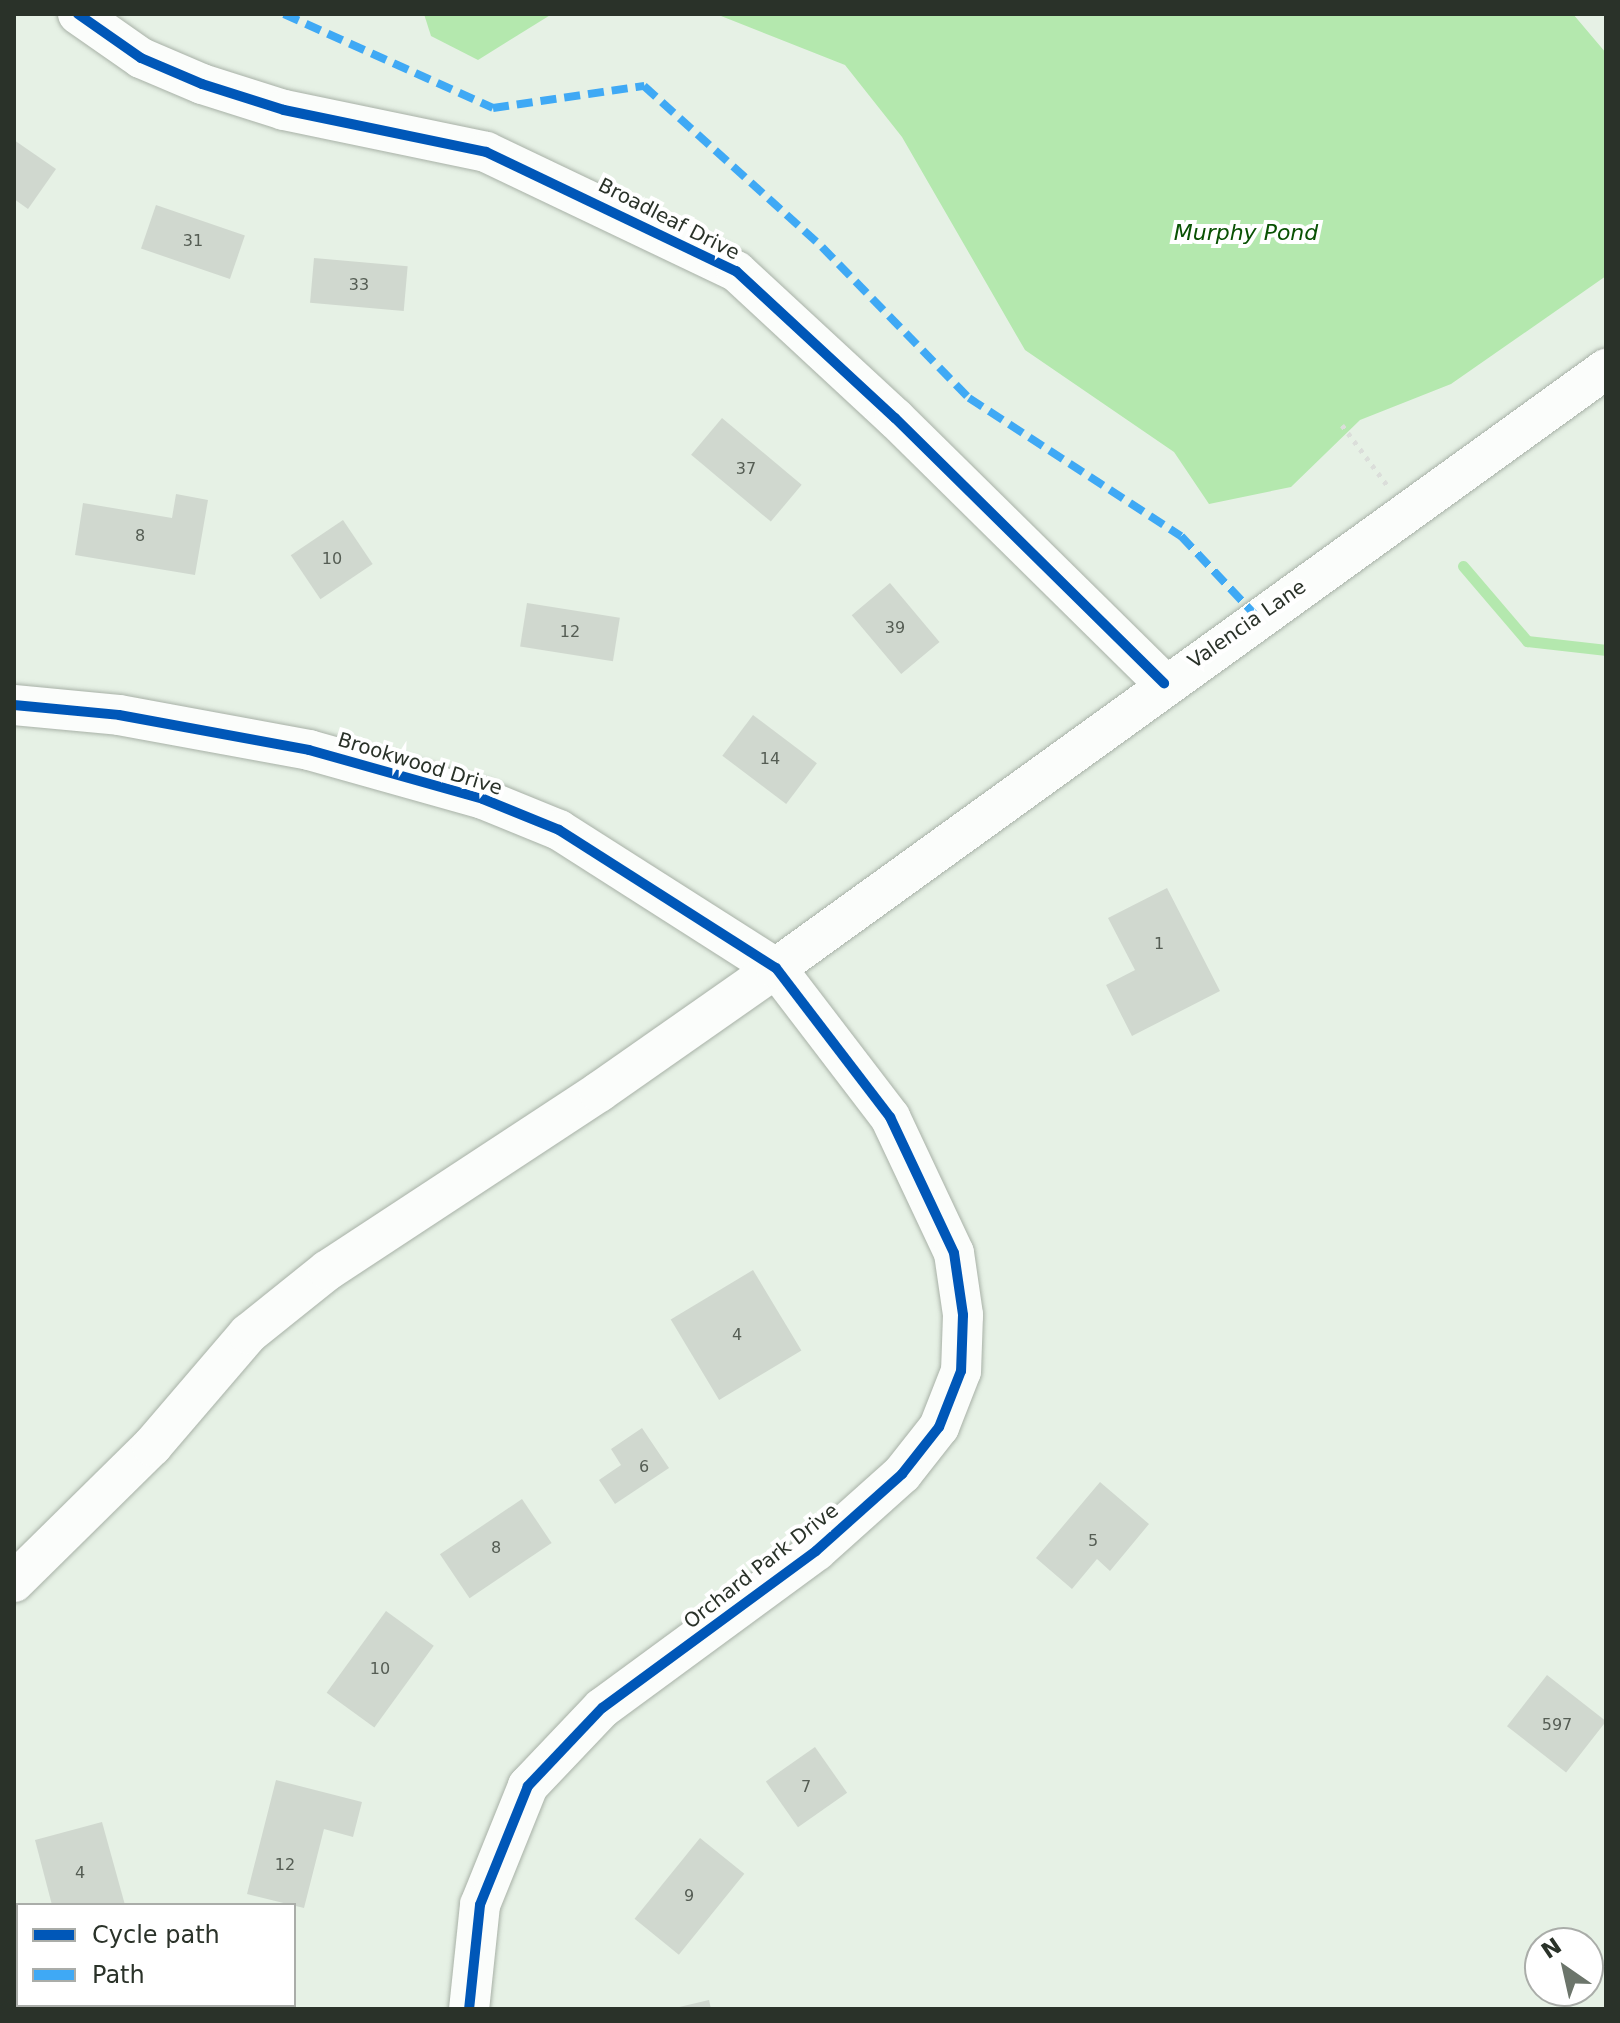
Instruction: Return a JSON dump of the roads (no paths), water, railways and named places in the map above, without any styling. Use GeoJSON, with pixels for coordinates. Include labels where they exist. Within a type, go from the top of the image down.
{"type":"FeatureCollection","features":[{"type":"Feature","properties":{"kind":"street","name":"Broadleaf Drive"},"geometry":{"type":"LineString","coordinates":[[78,14],[141,58],[202,84],[284,110],[486,152],[736,271],[895,418],[1164,683]]}},
{"type":"Feature","properties":{"kind":"street","name":"Valencia Lane"},"geometry":{"type":"LineString","coordinates":[[14,1582],[152,1446],[248,1334],[328,1270],[599,1092],[776,968],[1164,683],[1606,369]]}},
{"type":"Feature","properties":{"kind":"street","name":"Brookwood Drive"},"geometry":{"type":"LineString","coordinates":[[14,705],[119,715],[309,750],[483,799],[571,837],[776,968]]}},
{"type":"Feature","properties":{"kind":"street","name":"Orchard Park Drive"},"geometry":{"type":"LineString","coordinates":[[469,2009],[480,1905],[528,1786],[602,1708],[816,1551],[902,1474],[939,1427],[961,1371],[963,1315],[954,1253],[890,1117],[776,968]]}},
{"type":"Feature","properties":{"kind":"water"},"geometry":{"type":"Polygon","coordinates":[[[424,14],[552,14],[478,60],[431,36],[424,14]]]}},
{"type":"Feature","properties":{"kind":"water","name":"Murphy Pond"},"geometry":{"type":"Polygon","coordinates":[[[716,14],[1573,14],[1606,53],[1606,276],[1451,384],[1360,420],[1291,487],[1209,504],[1174,452],[1025,350],[902,137],[845,65],[716,14]]]}},
{"type":"Feature","properties":{"kind":"waterway"},"geometry":{"type":"LineString","coordinates":[[1463,566],[1527,641],[1606,650]]}}]}
